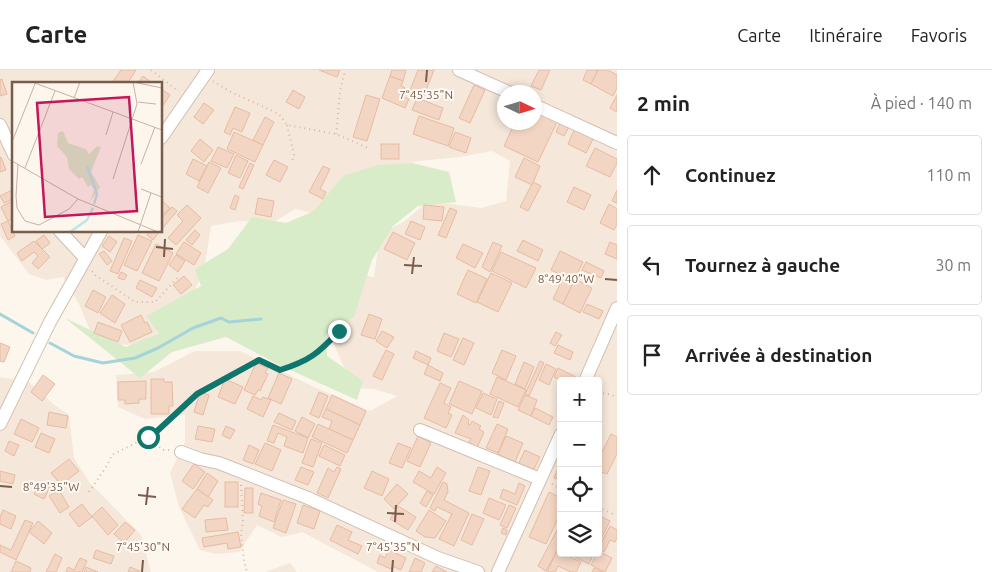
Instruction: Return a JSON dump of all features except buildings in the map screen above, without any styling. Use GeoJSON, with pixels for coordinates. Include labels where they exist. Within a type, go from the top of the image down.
{"type":"FeatureCollection","features":[{"type":"Feature","properties":{"kind":"street"},"geometry":{"type":"LineString","coordinates":[[459,70],[497,87]]}},
{"type":"Feature","properties":{"kind":"street"},"geometry":{"type":"LineString","coordinates":[[162,137],[207,73]]}},
{"type":"Feature","properties":{"kind":"street"},"geometry":{"type":"LineString","coordinates":[[542,109],[617,143]]}},
{"type":"Feature","properties":{"kind":"street"},"geometry":{"type":"LineString","coordinates":[[0,125],[12,151]]}},
{"type":"Feature","properties":{"kind":"street"},"geometry":{"type":"LineString","coordinates":[[61,232],[85,258]]}},
{"type":"Feature","properties":{"kind":"street"},"geometry":{"type":"LineString","coordinates":[[0,424],[50,322],[100,232]]}},
{"type":"Feature","properties":{"kind":"street"},"geometry":{"type":"LineString","coordinates":[[587,377],[617,308]]}},
{"type":"Feature","properties":{"kind":"street"},"geometry":{"type":"LineString","coordinates":[[420,430],[540,479]]}},
{"type":"Feature","properties":{"kind":"street"},"geometry":{"type":"LineString","coordinates":[[498,572],[557,443]]}},
{"type":"Feature","properties":{"kind":"street"},"geometry":{"type":"LineString","coordinates":[[181,452],[218,463],[308,498],[438,558],[478,572]]}},
{"type":"Feature","properties":{"kind":"path"},"geometry":{"type":"LineString","coordinates":[[151,70],[188,99]]}},
{"type":"Feature","properties":{"kind":"path"},"geometry":{"type":"LineString","coordinates":[[336,134],[341,82],[346,70]]}},
{"type":"Feature","properties":{"kind":"path"},"geometry":{"type":"LineString","coordinates":[[207,73],[229,91],[279,114],[287,125],[294,155],[292,162]]}},
{"type":"Feature","properties":{"kind":"path"},"geometry":{"type":"LineString","coordinates":[[287,125],[336,134],[368,148]]}},
{"type":"Feature","properties":{"kind":"path"},"geometry":{"type":"LineString","coordinates":[[85,258],[95,275],[135,302],[154,302],[180,275]]}},
{"type":"Feature","properties":{"kind":"path"},"geometry":{"type":"LineString","coordinates":[[89,492],[112,455],[155,433],[197,394],[259,360],[280,370],[297,365],[320,351],[339,331],[352,328]]}},
{"type":"Feature","properties":{"kind":"path"},"geometry":{"type":"LineString","coordinates":[[602,393],[617,397]]}},
{"type":"Feature","properties":{"kind":"path"},"geometry":{"type":"LineString","coordinates":[[148,437],[163,450],[181,452]]}},
{"type":"Feature","properties":{"kind":"path"},"geometry":{"type":"LineString","coordinates":[[242,472],[243,521],[241,534],[247,572]]}},
{"type":"Feature","properties":{"kind":"path"},"geometry":{"type":"LineString","coordinates":[[602,510],[613,514]]}},
{"type":"Feature","properties":{"kind":"shaded area"},"geometry":{"type":"Polygon","coordinates":[[[0,70],[617,70],[617,572],[378,572],[302,532],[282,537],[257,525],[239,552],[215,554],[200,550],[179,507],[170,473],[185,442],[185,415],[145,419],[118,407],[116,375],[154,372],[195,351],[240,351],[310,385],[370,411],[397,396],[374,389],[353,388],[322,317],[338,271],[374,277],[380,234],[405,221],[428,201],[481,208],[506,201],[510,161],[492,151],[460,157],[419,161],[376,171],[321,215],[295,209],[272,223],[240,221],[211,226],[204,271],[191,298],[162,330],[136,345],[110,344],[91,333],[79,304],[63,277],[46,280],[29,274],[0,236],[0,70]]]}},
{"type":"Feature","properties":{"kind":"shaded area"},"geometry":{"type":"Polygon","coordinates":[[[0,377],[29,382],[53,404],[69,415],[74,458],[89,482],[141,535],[151,572],[0,572],[0,377]]]}},
{"type":"Feature","properties":{"kind":"shaded area"},"geometry":{"type":"Polygon","coordinates":[[[290,563],[297,572],[265,572],[290,563]]]}},
{"type":"Feature","properties":{"kind":"green space"},"geometry":{"type":"Polygon","coordinates":[[[412,163],[449,172],[456,202],[418,206],[393,226],[372,260],[354,317],[326,334],[327,356],[363,381],[357,400],[279,365],[226,337],[172,352],[140,378],[65,318],[126,347],[159,333],[146,316],[201,286],[195,269],[228,249],[252,217],[286,223],[314,211],[343,176],[378,165],[412,163]]]}},
{"type":"Feature","properties":{"kind":"waterway"},"geometry":{"type":"LineString","coordinates":[[0,314],[33,333]]}},
{"type":"Feature","properties":{"kind":"waterway"},"geometry":{"type":"LineString","coordinates":[[50,343],[74,356],[103,363],[135,358],[158,348],[193,328],[221,318],[229,322],[261,319]]}},
{"type":"Feature","properties":{"kind":"route"},"geometry":{"type":"LineString","coordinates":[[148,437],[155,433],[197,394],[259,360],[280,370],[297,365],[320,351],[339,331]]}}]}
